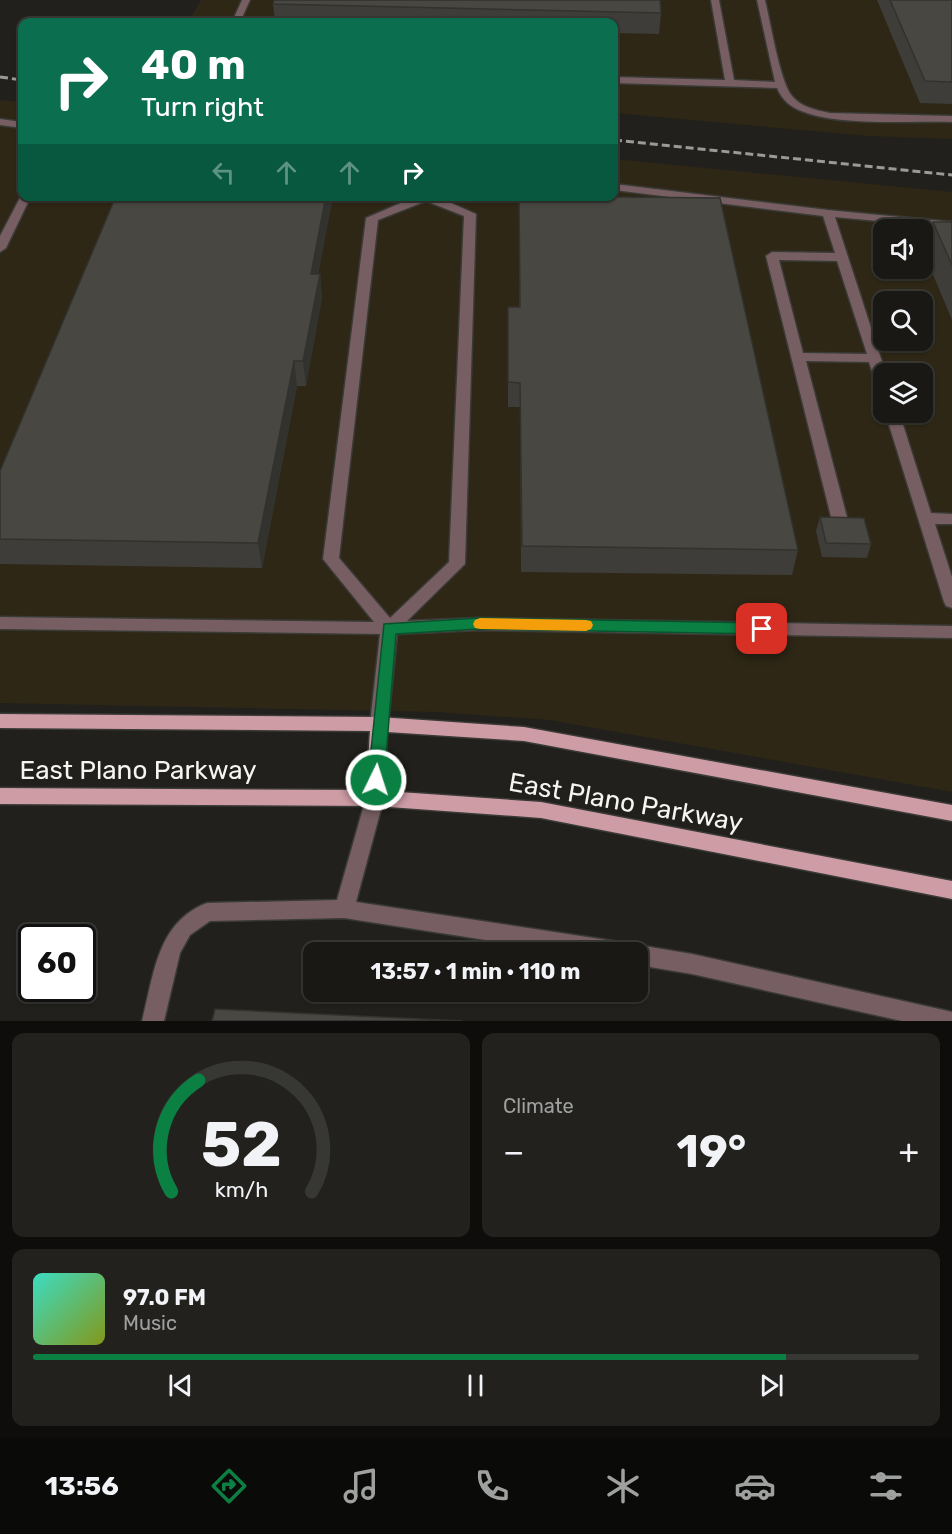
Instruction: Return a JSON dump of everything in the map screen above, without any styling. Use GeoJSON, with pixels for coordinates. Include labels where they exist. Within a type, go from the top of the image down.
{"type":"FeatureCollection","features":[{"type":"Feature","properties":{"kind":"main road"},"geometry":{"type":"LineString","coordinates":[[0,721],[379,724],[524,734],[952,813]]}},
{"type":"Feature","properties":{"kind":"main road"},"geometry":{"type":"LineString","coordinates":[[375,798],[379,724]]}},
{"type":"Feature","properties":{"kind":"main road","name":"East Plano Parkway"},"geometry":{"type":"LineString","coordinates":[[0,796],[375,798],[541,810],[952,890]]}},
{"type":"Feature","properties":{"kind":"lane"},"geometry":{"type":"LineString","coordinates":[[238,18],[246,0]]}},
{"type":"Feature","properties":{"kind":"lane"},"geometry":{"type":"LineString","coordinates":[[715,0],[730,84]]}},
{"type":"Feature","properties":{"kind":"lane"},"geometry":{"type":"LineString","coordinates":[[761,0],[784,95],[792,102],[814,113],[830,116],[952,119]]}},
{"type":"Feature","properties":{"kind":"lane"},"geometry":{"type":"LineString","coordinates":[[618,80],[781,85]]}},
{"type":"Feature","properties":{"kind":"lane"},"geometry":{"type":"LineString","coordinates":[[0,122],[18,124]]}},
{"type":"Feature","properties":{"kind":"lane"},"geometry":{"type":"LineString","coordinates":[[618,188],[952,225]]}},
{"type":"Feature","properties":{"kind":"lane"},"geometry":{"type":"LineString","coordinates":[[0,248],[24,201]]}},
{"type":"Feature","properties":{"kind":"lane"},"geometry":{"type":"LineString","coordinates":[[389,628],[331,559],[372,218],[413,201]]}},
{"type":"Feature","properties":{"kind":"lane"},"geometry":{"type":"LineString","coordinates":[[379,724],[389,628],[457,564],[470,214],[434,201]]}},
{"type":"Feature","properties":{"kind":"lane"},"geometry":{"type":"LineString","coordinates":[[828,213],[876,363]]}},
{"type":"Feature","properties":{"kind":"lane"},"geometry":{"type":"LineString","coordinates":[[840,521],[772,256],[842,257]]}},
{"type":"Feature","properties":{"kind":"lane"},"geometry":{"type":"LineString","coordinates":[[798,357],[874,358]]}},
{"type":"Feature","properties":{"kind":"lane"},"geometry":{"type":"LineString","coordinates":[[896,423],[952,602]]}},
{"type":"Feature","properties":{"kind":"lane"},"geometry":{"type":"LineString","coordinates":[[926,518],[952,519]]}},
{"type":"Feature","properties":{"kind":"lane"},"geometry":{"type":"LineString","coordinates":[[0,623],[389,628],[478,624],[952,632]]}},
{"type":"Feature","properties":{"kind":"lane"},"geometry":{"type":"LineString","coordinates":[[344,909],[375,798]]}},
{"type":"Feature","properties":{"kind":"lane"},"geometry":{"type":"LineString","coordinates":[[153,1021],[170,951],[183,928],[207,912],[344,909],[556,942]]}},
{"type":"Feature","properties":{"kind":"lane"},"geometry":{"type":"LineString","coordinates":[[648,957],[692,964],[948,1021]]}},
{"type":"Feature","properties":{"kind":"shaded area"},"geometry":{"type":"Polygon","coordinates":[[[201,0],[952,0],[952,139],[868,136],[618,113],[618,18],[190,18],[201,0]]]}},
{"type":"Feature","properties":{"kind":"shaded area"},"geometry":{"type":"Polygon","coordinates":[[[0,100],[18,102],[18,201],[618,201],[618,159],[952,192],[952,792],[550,720],[437,712],[0,703],[0,100]]]}},
{"type":"Feature","properties":{"kind":"building"},"geometry":{"type":"Polygon","coordinates":[[[274,0],[660,0],[661,13],[273,4],[274,0]]]}},
{"type":"Feature","properties":{"kind":"building"},"geometry":{"type":"Polygon","coordinates":[[[890,0],[952,0],[952,82],[925,81],[890,0]]]}},
{"type":"Feature","properties":{"kind":"building"},"geometry":{"type":"Polygon","coordinates":[[[618,197],[720,198],[798,550],[522,546],[520,383],[508,382],[508,307],[520,307],[519,201],[618,201],[618,197]]]}},
{"type":"Feature","properties":{"kind":"building"},"geometry":{"type":"Polygon","coordinates":[[[114,201],[325,201],[311,274],[320,274],[303,361],[294,361],[258,543],[0,539],[0,471],[114,201]]]}},
{"type":"Feature","properties":{"kind":"building"},"geometry":{"type":"Polygon","coordinates":[[[933,222],[952,222],[952,265],[933,222]]]}},
{"type":"Feature","properties":{"kind":"building"},"geometry":{"type":"Polygon","coordinates":[[[820,517],[864,518],[871,544],[826,543],[820,517]]]}},
{"type":"Feature","properties":{"kind":"building"},"geometry":{"type":"Polygon","coordinates":[[[215,1009],[462,1021],[212,1021],[215,1009]]]}},
{"type":"Feature","properties":{"kind":"railway"},"geometry":{"type":"LineString","coordinates":[[0,77],[18,79]]}},
{"type":"Feature","properties":{"kind":"railway"},"geometry":{"type":"LineString","coordinates":[[618,140],[952,175]]}},
{"type":"Feature","properties":{"kind":"slow traffic"},"geometry":{"type":"LineString","coordinates":[[480,624],[586,625]]}},
{"type":"Feature","properties":{"kind":"route"},"geometry":{"type":"LineString","coordinates":[[376,780],[389,628],[478,624],[762,629]]}}]}
